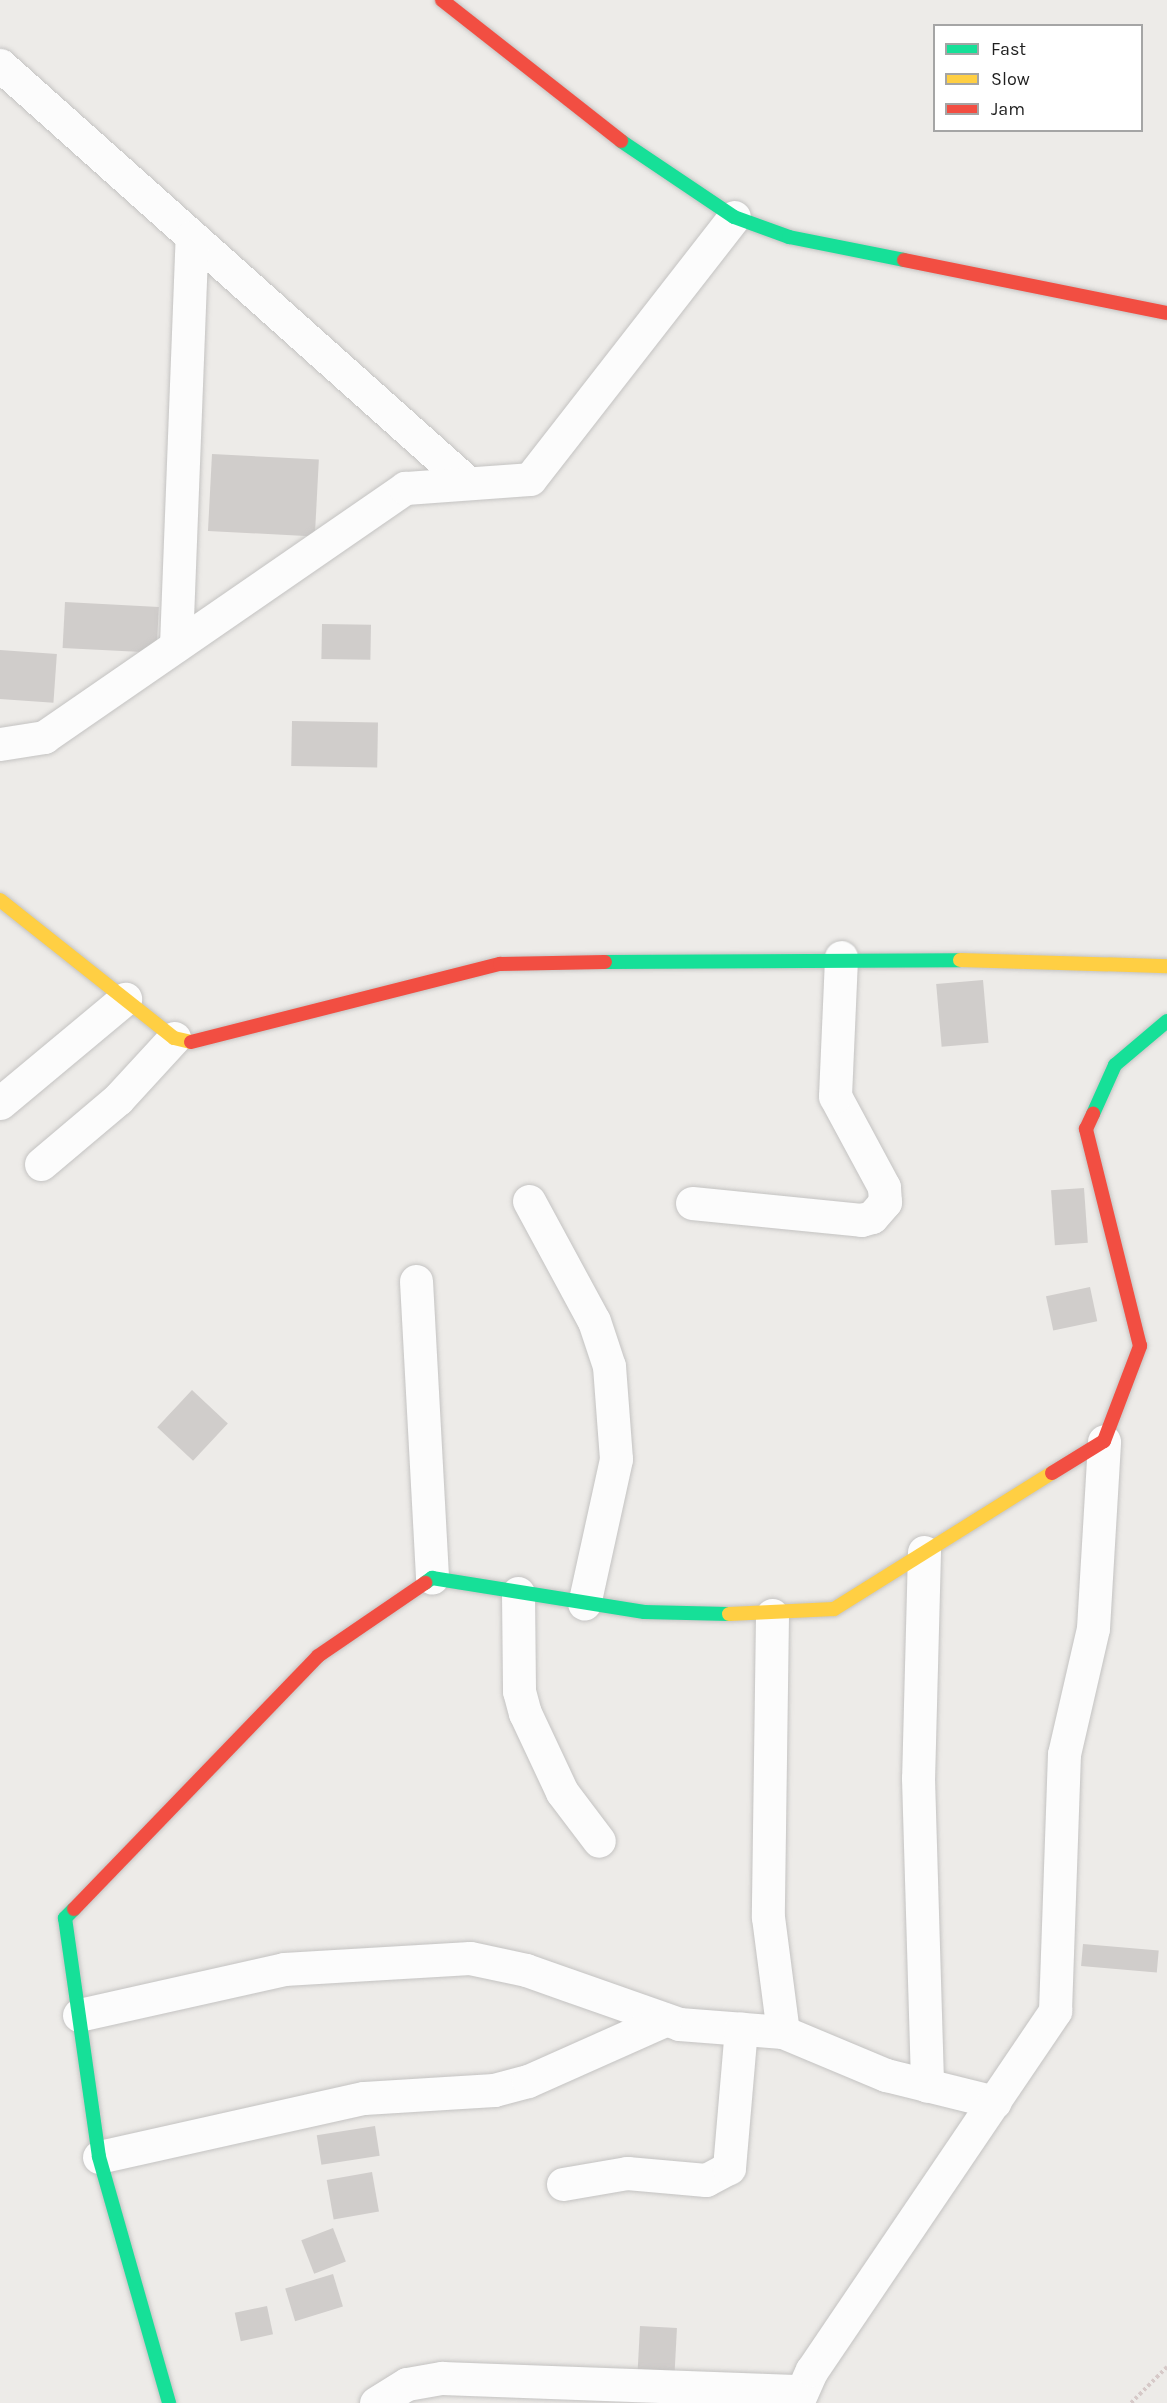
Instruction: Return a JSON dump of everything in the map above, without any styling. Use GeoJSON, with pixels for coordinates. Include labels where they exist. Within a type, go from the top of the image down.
{"type":"FeatureCollection","features":[{"type":"Feature","properties":{"kind":"street"},"geometry":{"type":"LineString","coordinates":[[442,0],[656,168],[734,217],[789,237],[1167,313]]}},
{"type":"Feature","properties":{"kind":"street"},"geometry":{"type":"LineString","coordinates":[[0,65],[468,483]]}},
{"type":"Feature","properties":{"kind":"street"},"geometry":{"type":"LineString","coordinates":[[0,744],[44,736],[405,488],[530,479],[734,217]]}},
{"type":"Feature","properties":{"kind":"street"},"geometry":{"type":"LineString","coordinates":[[176,645],[192,237]]}},
{"type":"Feature","properties":{"kind":"street"},"geometry":{"type":"LineString","coordinates":[[0,900],[174,1038],[191,1042],[500,964],[841,957],[1167,966]]}},
{"type":"Feature","properties":{"kind":"street"},"geometry":{"type":"LineString","coordinates":[[692,1203],[861,1220],[872,1217],[885,1202],[884,1187],[835,1096],[841,957]]}},
{"type":"Feature","properties":{"kind":"street"},"geometry":{"type":"LineString","coordinates":[[0,1103],[125,999]]}},
{"type":"Feature","properties":{"kind":"street"},"geometry":{"type":"LineString","coordinates":[[376,2403],[427,2391],[800,2397],[1046,2028],[1058,1991],[1064,1754],[1093,1628],[1104,1441],[1140,1346],[1086,1129],[1115,1065],[1167,1021]]}},
{"type":"Feature","properties":{"kind":"street"},"geometry":{"type":"LineString","coordinates":[[41,1164],[118,1099],[174,1038]]}},
{"type":"Feature","properties":{"kind":"street"},"geometry":{"type":"LineString","coordinates":[[529,1201],[594,1321],[609,1366],[616,1459],[584,1604]]}},
{"type":"Feature","properties":{"kind":"street"},"geometry":{"type":"LineString","coordinates":[[416,1281],[432,1578]]}},
{"type":"Feature","properties":{"kind":"street"},"geometry":{"type":"LineString","coordinates":[[169,2403],[99,2157],[65,1918],[318,1656],[432,1578],[644,1612],[772,1614],[834,1609],[1104,1441]]}},
{"type":"Feature","properties":{"kind":"street"},"geometry":{"type":"LineString","coordinates":[[924,1552],[918,1778],[927,2086]]}},
{"type":"Feature","properties":{"kind":"street"},"geometry":{"type":"LineString","coordinates":[[518,1593],[519,1691],[525,1713],[562,1792],[599,1841]]}},
{"type":"Feature","properties":{"kind":"street"},"geometry":{"type":"LineString","coordinates":[[772,1614],[767,1907],[783,2032]]}},
{"type":"Feature","properties":{"kind":"street"},"geometry":{"type":"LineString","coordinates":[[79,2015],[284,1969],[470,1958],[526,1970],[665,2020],[696,2028],[783,2032],[880,2073],[995,2102]]}},
{"type":"Feature","properties":{"kind":"street"},"geometry":{"type":"LineString","coordinates":[[99,2157],[364,2098],[494,2090],[528,2081],[665,2020]]}},
{"type":"Feature","properties":{"kind":"street"},"geometry":{"type":"LineString","coordinates":[[563,2184],[627,2173],[706,2180],[729,2168],[741,2029]]}},
{"type":"Feature","properties":{"kind":"path"},"geometry":{"type":"LineString","coordinates":[[1131,2403],[1167,2367]]}},
{"type":"Feature","properties":{"kind":"building"},"geometry":{"type":"Polygon","coordinates":[[[212,454],[319,460],[315,536],[208,531],[212,454]]]}},
{"type":"Feature","properties":{"kind":"building"},"geometry":{"type":"Polygon","coordinates":[[[65,602],[159,607],[156,653],[63,648],[65,602]]]}},
{"type":"Feature","properties":{"kind":"building"},"geometry":{"type":"Polygon","coordinates":[[[322,624],[371,625],[370,660],[321,659],[322,624]]]}},
{"type":"Feature","properties":{"kind":"building"},"geometry":{"type":"Polygon","coordinates":[[[0,650],[57,654],[53,703],[0,699],[0,650]]]}},
{"type":"Feature","properties":{"kind":"building"},"geometry":{"type":"Polygon","coordinates":[[[292,721],[378,723],[377,767],[291,766],[292,721]]]}},
{"type":"Feature","properties":{"kind":"building"},"geometry":{"type":"Polygon","coordinates":[[[983,980],[988,1043],[942,1047],[936,984],[983,980]]]}},
{"type":"Feature","properties":{"kind":"building"},"geometry":{"type":"Polygon","coordinates":[[[1084,1188],[1088,1243],[1055,1245],[1051,1190],[1084,1188]]]}},
{"type":"Feature","properties":{"kind":"building"},"geometry":{"type":"Polygon","coordinates":[[[1090,1287],[1097,1321],[1053,1331],[1046,1296],[1090,1287]]]}},
{"type":"Feature","properties":{"kind":"building"},"geometry":{"type":"Polygon","coordinates":[[[192,1390],[228,1423],[193,1461],[157,1427],[192,1390]]]}},
{"type":"Feature","properties":{"kind":"building"},"geometry":{"type":"Polygon","coordinates":[[[1083,1944],[1159,1951],[1157,1973],[1081,1966],[1083,1944]]]}},
{"type":"Feature","properties":{"kind":"building"},"geometry":{"type":"Polygon","coordinates":[[[375,2126],[380,2156],[321,2165],[317,2135],[375,2126]]]}},
{"type":"Feature","properties":{"kind":"building"},"geometry":{"type":"Polygon","coordinates":[[[372,2172],[379,2211],[334,2219],[327,2180],[372,2172]]]}},
{"type":"Feature","properties":{"kind":"building"},"geometry":{"type":"Polygon","coordinates":[[[333,2228],[346,2262],[314,2274],[301,2240],[333,2228]]]}},
{"type":"Feature","properties":{"kind":"building"},"geometry":{"type":"Polygon","coordinates":[[[333,2274],[343,2307],[295,2321],[285,2289],[333,2274]]]}},
{"type":"Feature","properties":{"kind":"building"},"geometry":{"type":"Polygon","coordinates":[[[267,2306],[273,2334],[241,2341],[235,2313],[267,2306]]]}},
{"type":"Feature","properties":{"kind":"building"},"geometry":{"type":"Polygon","coordinates":[[[640,2326],[677,2328],[674,2378],[637,2376],[640,2326]]]}},
{"type":"Feature","properties":{"kind":"traffic: fast"},"geometry":{"type":"LineString","coordinates":[[621,141],[734,217],[789,237],[904,260]]}},
{"type":"Feature","properties":{"kind":"traffic: fast"},"geometry":{"type":"LineString","coordinates":[[605,962],[960,960]]}},
{"type":"Feature","properties":{"kind":"traffic: fast"},"geometry":{"type":"LineString","coordinates":[[1093,1114],[1115,1065],[1167,1021]]}},
{"type":"Feature","properties":{"kind":"traffic: fast"},"geometry":{"type":"LineString","coordinates":[[425,1583],[432,1578],[644,1612],[729,1614]]}},
{"type":"Feature","properties":{"kind":"traffic: fast"},"geometry":{"type":"LineString","coordinates":[[74,1909],[65,1918],[99,2157],[169,2403]]}},
{"type":"Feature","properties":{"kind":"traffic: slow"},"geometry":{"type":"LineString","coordinates":[[0,900],[174,1038],[191,1042]]}},
{"type":"Feature","properties":{"kind":"traffic: slow"},"geometry":{"type":"LineString","coordinates":[[960,960],[1167,966]]}},
{"type":"Feature","properties":{"kind":"traffic: slow"},"geometry":{"type":"LineString","coordinates":[[729,1614],[834,1609],[1052,1473]]}},
{"type":"Feature","properties":{"kind":"traffic: jam"},"geometry":{"type":"LineString","coordinates":[[442,0],[621,141]]}},
{"type":"Feature","properties":{"kind":"traffic: jam"},"geometry":{"type":"LineString","coordinates":[[904,260],[1167,313]]}},
{"type":"Feature","properties":{"kind":"traffic: jam"},"geometry":{"type":"LineString","coordinates":[[191,1042],[500,964],[605,962]]}},
{"type":"Feature","properties":{"kind":"traffic: jam"},"geometry":{"type":"LineString","coordinates":[[1052,1473],[1104,1441],[1140,1346],[1086,1129],[1093,1114]]}},
{"type":"Feature","properties":{"kind":"traffic: jam"},"geometry":{"type":"LineString","coordinates":[[74,1909],[318,1656],[425,1583]]}}]}
